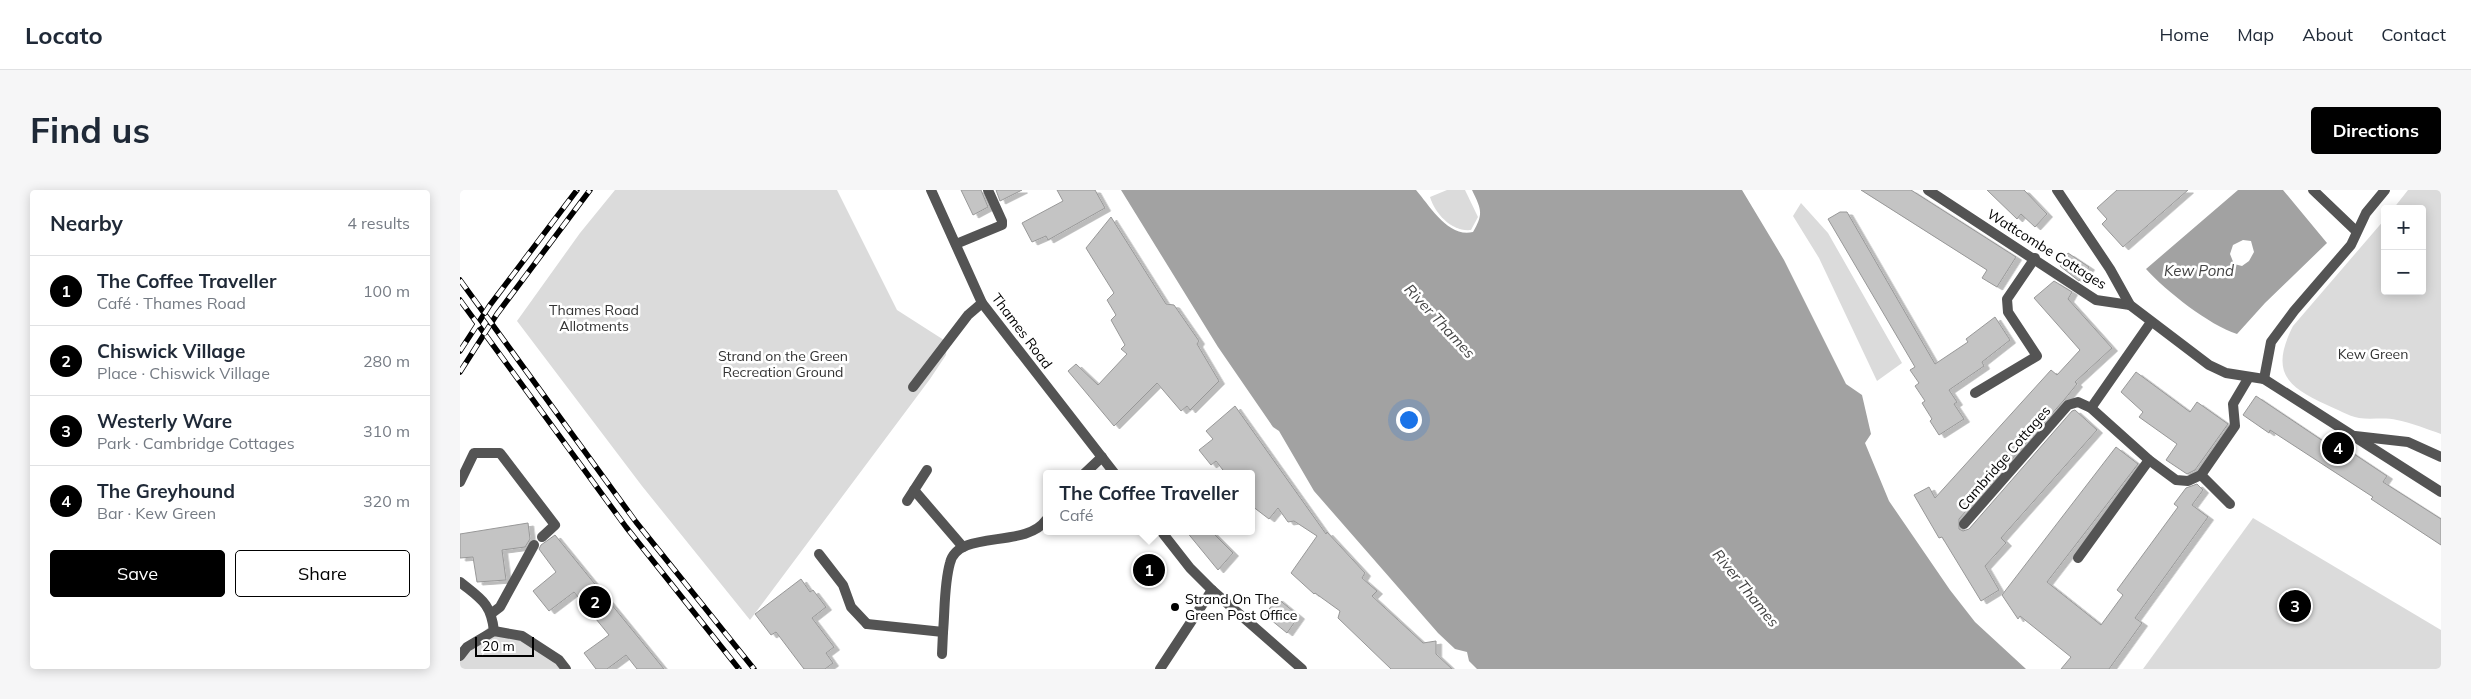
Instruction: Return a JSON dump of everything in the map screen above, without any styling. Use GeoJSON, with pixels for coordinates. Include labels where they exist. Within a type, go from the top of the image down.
{"type":"FeatureCollection","features":[{"type":"Feature","properties":{"kind":"street","name":"Thames Road"},"geometry":{"type":"LineString","coordinates":[[931,190],[982,303],[1112,470]]}},
{"type":"Feature","properties":{"kind":"street"},"geometry":{"type":"LineString","coordinates":[[956,244],[1002,225],[988,190]]}},
{"type":"Feature","properties":{"kind":"street","name":"Wattcombe Cottages"},"geometry":{"type":"LineString","coordinates":[[1928,190],[2035,258],[2096,300],[2130,305]]}},
{"type":"Feature","properties":{"kind":"street"},"geometry":{"type":"LineString","coordinates":[[2057,190],[2110,268],[2130,305],[2151,322],[2209,366],[2226,373],[2264,379],[2441,492]]}},
{"type":"Feature","properties":{"kind":"street"},"geometry":{"type":"LineString","coordinates":[[2313,190],[2356,231]]}},
{"type":"Feature","properties":{"kind":"street"},"geometry":{"type":"LineString","coordinates":[[2264,379],[2271,342],[2294,311],[2351,245],[2366,213],[2385,190]]}},
{"type":"Feature","properties":{"kind":"street"},"geometry":{"type":"LineString","coordinates":[[1975,394],[2037,356],[2008,312],[2007,299],[2035,258]]}},
{"type":"Feature","properties":{"kind":"street"},"geometry":{"type":"LineString","coordinates":[[913,387],[968,315],[982,303]]}},
{"type":"Feature","properties":{"kind":"street"},"geometry":{"type":"LineString","coordinates":[[2151,322],[2091,408],[2149,460],[2176,480],[2188,481],[2200,475],[2235,426],[2234,404],[2249,376]]}},
{"type":"Feature","properties":{"kind":"street","name":"Cambridge Cottages"},"geometry":{"type":"LineString","coordinates":[[1964,524],[2068,405],[2078,402],[2091,408]]}},
{"type":"Feature","properties":{"kind":"street"},"geometry":{"type":"LineString","coordinates":[[2351,436],[2408,442],[2441,457]]}},
{"type":"Feature","properties":{"kind":"street"},"geometry":{"type":"LineString","coordinates":[[460,482],[474,453],[500,453],[555,525],[538,541],[500,607],[492,613]]}},
{"type":"Feature","properties":{"kind":"street"},"geometry":{"type":"LineString","coordinates":[[1088,470],[1102,457]]}},
{"type":"Feature","properties":{"kind":"street"},"geometry":{"type":"LineString","coordinates":[[2078,558],[2149,460]]}},
{"type":"Feature","properties":{"kind":"street"},"geometry":{"type":"LineString","coordinates":[[908,501],[927,470]]}},
{"type":"Feature","properties":{"kind":"street"},"geometry":{"type":"LineString","coordinates":[[2200,475],[2230,504]]}},
{"type":"Feature","properties":{"kind":"street"},"geometry":{"type":"LineString","coordinates":[[914,490],[963,547]]}},
{"type":"Feature","properties":{"kind":"street"},"geometry":{"type":"LineString","coordinates":[[942,654],[950,561],[963,547],[974,543],[1028,534],[1043,525]]}},
{"type":"Feature","properties":{"kind":"street"},"geometry":{"type":"LineString","coordinates":[[1164,535],[1190,568],[1212,590],[1302,669]]}},
{"type":"Feature","properties":{"kind":"street"},"geometry":{"type":"LineString","coordinates":[[819,554],[844,585],[851,607],[867,624],[944,632]]}},
{"type":"Feature","properties":{"kind":"street"},"geometry":{"type":"LineString","coordinates":[[460,582],[480,598],[492,613],[494,631]]}},
{"type":"Feature","properties":{"kind":"street"},"geometry":{"type":"LineString","coordinates":[[1163,664],[1212,590]]}},
{"type":"Feature","properties":{"kind":"street"},"geometry":{"type":"LineString","coordinates":[[460,656],[467,647],[494,631],[522,636],[559,660],[566,669]]}},
{"type":"Feature","properties":{"kind":"green space","name":"Strand on the Green Recreation Ground"},"geometry":{"type":"Polygon","coordinates":[[[615,190],[837,190],[897,310],[947,342],[946,355],[930,379],[750,620],[642,486],[517,321],[580,233],[615,190]]]}},
{"type":"Feature","properties":{"kind":"green space"},"geometry":{"type":"Polygon","coordinates":[[[1447,190],[1465,190],[1478,217],[1471,230],[1464,230],[1451,225],[1436,210],[1430,197],[1447,190]]]}},
{"type":"Feature","properties":{"kind":"green space","name":"Kew Green"},"geometry":{"type":"Polygon","coordinates":[[[2408,190],[2441,190],[2441,434],[2397,420],[2359,418],[2347,414],[2300,391],[2286,375],[2283,365],[2286,341],[2293,326],[2381,224],[2381,295],[2426,295],[2426,205],[2396,205],[2408,190]]]}},
{"type":"Feature","properties":{"kind":"green space"},"geometry":{"type":"Polygon","coordinates":[[[1801,203],[1828,233],[1902,363],[1877,381],[1819,258],[1793,216],[1801,203]]]}},
{"type":"Feature","properties":{"kind":"green space"},"geometry":{"type":"Polygon","coordinates":[[[2253,518],[2441,630],[2441,669],[2143,669],[2253,518]]]}},
{"type":"Feature","properties":{"kind":"green space"},"geometry":{"type":"Polygon","coordinates":[[[492,624],[570,669],[460,669],[460,653],[492,624]]]}},
{"type":"Feature","properties":{"kind":"water","name":"River Thames"},"geometry":{"type":"Polygon","coordinates":[[[1121,190],[1416,190],[1440,219],[1448,226],[1464,233],[1473,232],[1480,215],[1472,190],[1742,190],[1784,260],[1846,384],[1862,395],[1871,434],[1865,443],[1889,501],[1950,590],[1975,622],[2026,669],[1477,669],[1469,661],[1467,652],[1455,649],[1438,633],[1314,491],[1279,431],[1273,427],[1218,347],[1121,190]]]}},
{"type":"Feature","properties":{"kind":"water","name":"Kew Pond"},"geometry":{"type":"Polygon","coordinates":[[[2238,190],[2283,190],[2327,243],[2265,303],[2237,334],[2226,330],[2188,306],[2146,269],[2238,190]],[[2243,240],[2233,245],[2230,254],[2234,264],[2242,266],[2249,261],[2254,252],[2251,241],[2243,240]]]}},
{"type":"Feature","properties":{"kind":"building"},"geometry":{"type":"Polygon","coordinates":[[[961,190],[981,190],[988,207],[973,215],[961,190]]]}},
{"type":"Feature","properties":{"kind":"building"},"geometry":{"type":"Polygon","coordinates":[[[996,190],[1022,190],[1000,201],[996,190]]]}},
{"type":"Feature","properties":{"kind":"building"},"geometry":{"type":"Polygon","coordinates":[[[1057,190],[1095,190],[1105,208],[1048,240],[1046,236],[1032,242],[1022,223],[1063,201],[1057,190]]]}},
{"type":"Feature","properties":{"kind":"building"},"geometry":{"type":"Polygon","coordinates":[[[1861,190],[1911,190],[2016,257],[1997,287],[1982,278],[1987,270],[1861,190]]]}},
{"type":"Feature","properties":{"kind":"building"},"geometry":{"type":"Polygon","coordinates":[[[1987,190],[2024,190],[2047,214],[2035,227],[2021,214],[2017,219],[1987,190]]]}},
{"type":"Feature","properties":{"kind":"building"},"geometry":{"type":"Polygon","coordinates":[[[2117,190],[2188,190],[2123,247],[2102,224],[2107,219],[2097,208],[2117,190]]]}},
{"type":"Feature","properties":{"kind":"building"},"geometry":{"type":"Polygon","coordinates":[[[1840,212],[1847,212],[1935,364],[1968,342],[1966,339],[1995,317],[2010,340],[1982,362],[1984,366],[1949,390],[1957,402],[1954,404],[1964,419],[1939,435],[1922,403],[1925,401],[1915,386],[1919,383],[1910,370],[1915,367],[1828,219],[1840,212]]]}},
{"type":"Feature","properties":{"kind":"building"},"geometry":{"type":"Polygon","coordinates":[[[1111,217],[1166,304],[1174,305],[1199,341],[1197,344],[1219,381],[1190,410],[1187,406],[1181,411],[1157,383],[1114,426],[1068,371],[1076,364],[1098,385],[1127,354],[1121,349],[1125,345],[1111,320],[1116,315],[1107,300],[1114,293],[1086,248],[1111,217]]]}},
{"type":"Feature","properties":{"kind":"building"},"geometry":{"type":"Polygon","coordinates":[[[2068,253],[2089,267],[2079,281],[2060,266],[2068,253]]]}},
{"type":"Feature","properties":{"kind":"building"},"geometry":{"type":"Polygon","coordinates":[[[2054,281],[2072,292],[2068,299],[2112,348],[2075,382],[2077,384],[2064,400],[1959,519],[1959,529],[1963,531],[1969,529],[2072,411],[2075,410],[2097,430],[2001,538],[2006,543],[1985,566],[1999,590],[1981,601],[1942,537],[1939,538],[1914,495],[1929,487],[1935,498],[2051,370],[2057,375],[2080,350],[2034,298],[2054,281]]]}},
{"type":"Feature","properties":{"kind":"building"},"geometry":{"type":"Polygon","coordinates":[[[2136,372],[2190,412],[2197,402],[2228,424],[2195,470],[2187,474],[2166,460],[2177,444],[2139,417],[2143,412],[2121,392],[2136,372]]]}},
{"type":"Feature","properties":{"kind":"building"},"geometry":{"type":"Polygon","coordinates":[[[2256,396],[2326,443],[2330,438],[2387,476],[2383,482],[2441,519],[2441,545],[2371,499],[2373,497],[2270,430],[2269,433],[2243,415],[2256,396]]]}},
{"type":"Feature","properties":{"kind":"building"},"geometry":{"type":"Polygon","coordinates":[[[1235,406],[1326,534],[1327,532],[1365,573],[1362,578],[1377,591],[1372,596],[1423,643],[1436,641],[1436,654],[1452,669],[1391,669],[1338,618],[1340,611],[1314,594],[1291,573],[1317,536],[1294,521],[1288,522],[1278,508],[1269,519],[1255,508],[1255,470],[1223,470],[1216,461],[1211,465],[1199,450],[1213,439],[1206,431],[1235,406]]]}},
{"type":"Feature","properties":{"kind":"building"},"geometry":{"type":"Polygon","coordinates":[[[2116,447],[2138,464],[2047,582],[2101,625],[2123,595],[2117,590],[2178,507],[2174,504],[2186,488],[2197,484],[2203,490],[2192,505],[2208,517],[2135,618],[2142,623],[2109,669],[2061,669],[2071,657],[2020,616],[2018,619],[2002,595],[2116,447]]]}},
{"type":"Feature","properties":{"kind":"building"},"geometry":{"type":"Polygon","coordinates":[[[528,523],[530,539],[525,547],[502,550],[506,580],[477,582],[473,557],[460,558],[460,534],[528,523]]]}},
{"type":"Feature","properties":{"kind":"building"},"geometry":{"type":"Polygon","coordinates":[[[555,535],[664,669],[637,669],[626,655],[607,669],[596,669],[584,653],[609,635],[574,592],[549,611],[533,591],[556,572],[539,549],[541,545],[555,535]]]}},
{"type":"Feature","properties":{"kind":"building"},"geometry":{"type":"Polygon","coordinates":[[[1189,535],[1215,535],[1233,553],[1218,570],[1189,535]]]}},
{"type":"Feature","properties":{"kind":"building"},"geometry":{"type":"Polygon","coordinates":[[[801,579],[810,592],[813,590],[826,607],[812,618],[834,647],[826,653],[833,663],[825,669],[804,669],[776,632],[771,635],[755,614],[801,579]]]}},
{"type":"Feature","properties":{"kind":"building"},"geometry":{"type":"Polygon","coordinates":[[[1277,598],[1299,616],[1287,633],[1265,615],[1277,598]]]}},
{"type":"Feature","properties":{"kind":"railway"},"geometry":{"type":"LineString","coordinates":[[460,351],[490,305],[577,190]]}},
{"type":"Feature","properties":{"kind":"railway"},"geometry":{"type":"LineString","coordinates":[[460,372],[497,314],[590,190]]}},
{"type":"Feature","properties":{"kind":"railway"},"geometry":{"type":"LineString","coordinates":[[460,280],[636,522],[754,669]]}},
{"type":"Feature","properties":{"kind":"railway"},"geometry":{"type":"LineString","coordinates":[[460,300],[626,527],[739,669]]}},
{"type":"Feature","properties":{"kind":"place","name":"The Greyhound"},"geometry":{"type":"Point","coordinates":[2338,448]}},
{"type":"Feature","properties":{"kind":"place","name":"The Coffee Traveller"},"geometry":{"type":"Point","coordinates":[1149,570]}},
{"type":"Feature","properties":{"kind":"place","name":"Chiswick Village"},"geometry":{"type":"Point","coordinates":[595,602]}},
{"type":"Feature","properties":{"kind":"place","name":"Westerly Ware"},"geometry":{"type":"Point","coordinates":[2295,606]}},
{"type":"Feature","properties":{"kind":"place","name":"Strand On The Green Post Office"},"geometry":{"type":"Point","coordinates":[1175,607]}},
{"type":"Feature","properties":{"kind":"park label","name":"Thames Road Allotments"},"geometry":{"type":"Point","coordinates":[594,318]}}]}
